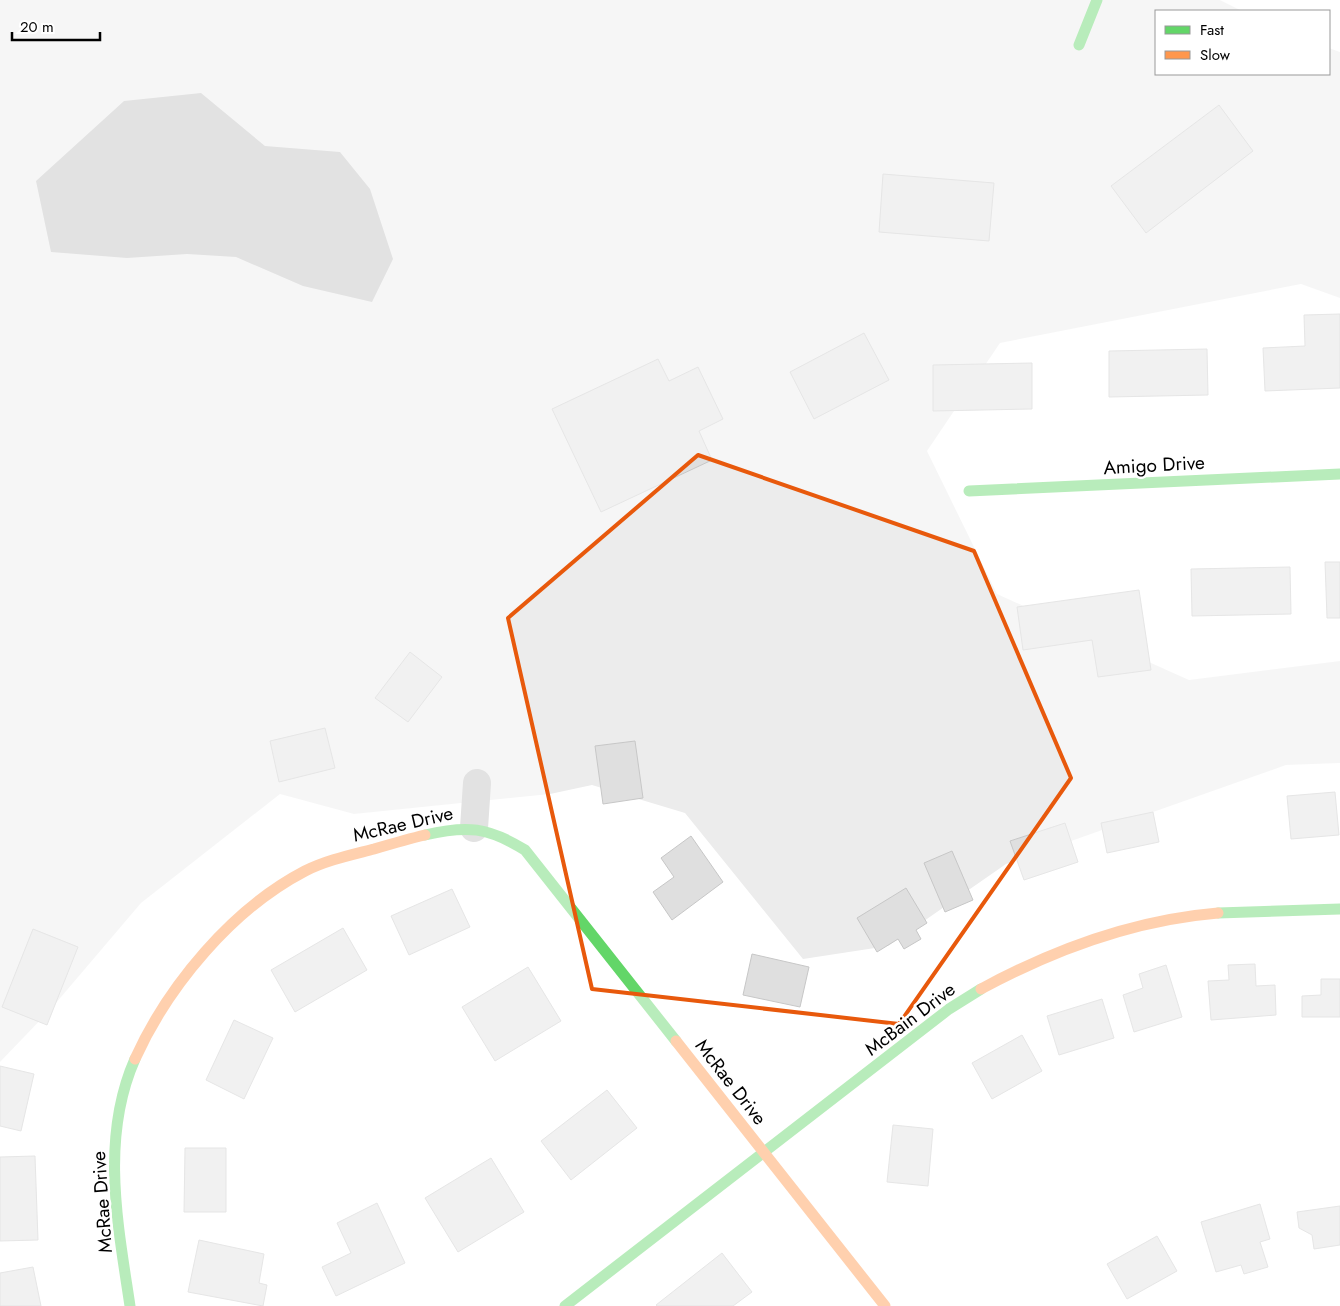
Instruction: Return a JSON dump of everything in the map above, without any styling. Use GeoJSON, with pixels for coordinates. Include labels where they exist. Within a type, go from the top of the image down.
{"type":"FeatureCollection","features":[{"type":"Feature","properties":{"kind":"street"},"geometry":{"type":"LineString","coordinates":[[1079,46],[1097,0]]}},
{"type":"Feature","properties":{"kind":"street","name":"Amigo Drive"},"geometry":{"type":"LineString","coordinates":[[969,491],[1340,474]]}},
{"type":"Feature","properties":{"kind":"street"},"geometry":{"type":"LineString","coordinates":[[474,828],[477,783]]}},
{"type":"Feature","properties":{"kind":"street","name":"McRae Drive"},"geometry":{"type":"LineString","coordinates":[[130,1306],[115,1196],[114,1156],[117,1126],[127,1078],[142,1040],[162,1005],[199,958],[242,916],[273,891],[307,871],[345,856],[463,827],[483,829],[508,838],[525,850],[885,1306]]}},
{"type":"Feature","properties":{"kind":"street","name":"McBain Drive"},"geometry":{"type":"LineString","coordinates":[[565,1306],[949,1009],[983,987],[1037,960],[1093,938],[1150,923],[1210,914],[1340,908]]}},
{"type":"Feature","properties":{"kind":"highlighted area"},"geometry":{"type":"Polygon","coordinates":[[[698,455],[974,551],[1071,778],[899,1024],[592,989],[508,618],[698,455]]]}},
{"type":"Feature","properties":{"kind":"shaded area"},"geometry":{"type":"Polygon","coordinates":[[[0,0],[1220,0],[1240,10],[1155,10],[1155,75],[1330,75],[1330,48],[1340,52],[1340,298],[1301,284],[1000,343],[927,451],[997,594],[1189,680],[1340,661],[1340,763],[1286,765],[1006,864],[888,946],[803,959],[685,813],[592,785],[550,794],[354,814],[280,794],[141,903],[50,1010],[0,1062],[0,0]]]}},
{"type":"Feature","properties":{"kind":"shaded area"},"geometry":{"type":"Polygon","coordinates":[[[201,93],[265,146],[340,152],[370,189],[393,259],[372,302],[303,286],[236,257],[187,254],[127,258],[51,252],[36,181],[124,101],[201,93]]]}},
{"type":"Feature","properties":{"kind":"building"},"geometry":{"type":"Polygon","coordinates":[[[1219,105],[1253,151],[1146,233],[1111,186],[1219,105]]]}},
{"type":"Feature","properties":{"kind":"building"},"geometry":{"type":"Polygon","coordinates":[[[883,174],[994,183],[989,241],[879,232],[883,174]]]}},
{"type":"Feature","properties":{"kind":"building"},"geometry":{"type":"Polygon","coordinates":[[[1340,314],[1340,388],[1265,391],[1263,348],[1305,346],[1304,315],[1340,314]]]}},
{"type":"Feature","properties":{"kind":"building"},"geometry":{"type":"Polygon","coordinates":[[[864,333],[889,380],[814,419],[790,372],[864,333]]]}},
{"type":"Feature","properties":{"kind":"building"},"geometry":{"type":"Polygon","coordinates":[[[1207,349],[1208,395],[1109,397],[1109,351],[1207,349]]]}},
{"type":"Feature","properties":{"kind":"building"},"geometry":{"type":"Polygon","coordinates":[[[658,359],[669,381],[698,367],[723,419],[699,431],[712,460],[601,512],[552,409],[658,359]]]}},
{"type":"Feature","properties":{"kind":"building"},"geometry":{"type":"Polygon","coordinates":[[[1032,363],[1032,409],[933,411],[933,365],[1032,363]]]}},
{"type":"Feature","properties":{"kind":"building"},"geometry":{"type":"Polygon","coordinates":[[[1325,562],[1340,562],[1340,618],[1327,618],[1325,562]]]}},
{"type":"Feature","properties":{"kind":"building"},"geometry":{"type":"Polygon","coordinates":[[[1290,567],[1291,614],[1192,616],[1191,569],[1290,567]]]}},
{"type":"Feature","properties":{"kind":"building"},"geometry":{"type":"Polygon","coordinates":[[[1139,590],[1151,670],[1098,677],[1092,640],[1023,650],[1017,607],[1139,590]]]}},
{"type":"Feature","properties":{"kind":"building"},"geometry":{"type":"Polygon","coordinates":[[[410,652],[442,677],[408,722],[375,698],[410,652]]]}},
{"type":"Feature","properties":{"kind":"building"},"geometry":{"type":"Polygon","coordinates":[[[325,728],[335,768],[279,782],[270,741],[325,728]]]}},
{"type":"Feature","properties":{"kind":"building"},"geometry":{"type":"Polygon","coordinates":[[[635,741],[643,798],[603,804],[595,746],[635,741]]]}},
{"type":"Feature","properties":{"kind":"building"},"geometry":{"type":"Polygon","coordinates":[[[1335,792],[1339,835],[1291,839],[1287,796],[1335,792]]]}},
{"type":"Feature","properties":{"kind":"building"},"geometry":{"type":"Polygon","coordinates":[[[1153,812],[1159,842],[1107,853],[1101,823],[1153,812]]]}},
{"type":"Feature","properties":{"kind":"building"},"geometry":{"type":"Polygon","coordinates":[[[1065,823],[1078,862],[1024,880],[1010,841],[1065,823]]]}},
{"type":"Feature","properties":{"kind":"building"},"geometry":{"type":"Polygon","coordinates":[[[691,836],[723,882],[672,920],[653,892],[674,877],[661,858],[691,836]]]}},
{"type":"Feature","properties":{"kind":"building"},"geometry":{"type":"Polygon","coordinates":[[[952,851],[973,900],[945,912],[924,863],[952,851]]]}},
{"type":"Feature","properties":{"kind":"building"},"geometry":{"type":"Polygon","coordinates":[[[906,888],[927,923],[916,930],[921,939],[904,949],[898,939],[877,952],[857,918],[906,888]]]}},
{"type":"Feature","properties":{"kind":"building"},"geometry":{"type":"Polygon","coordinates":[[[452,889],[470,927],[409,955],[391,916],[452,889]]]}},
{"type":"Feature","properties":{"kind":"building"},"geometry":{"type":"Polygon","coordinates":[[[343,928],[367,970],[295,1012],[271,970],[343,928]]]}},
{"type":"Feature","properties":{"kind":"building"},"geometry":{"type":"Polygon","coordinates":[[[33,929],[78,947],[47,1025],[2,1007],[33,929]]]}},
{"type":"Feature","properties":{"kind":"building"},"geometry":{"type":"Polygon","coordinates":[[[752,954],[809,967],[800,1007],[743,995],[752,954]]]}},
{"type":"Feature","properties":{"kind":"building"},"geometry":{"type":"Polygon","coordinates":[[[1255,964],[1256,986],[1275,985],[1276,1015],[1211,1020],[1208,981],[1229,980],[1228,965],[1255,964]]]}},
{"type":"Feature","properties":{"kind":"building"},"geometry":{"type":"Polygon","coordinates":[[[1166,965],[1182,1017],[1134,1032],[1123,995],[1143,988],[1139,974],[1166,965]]]}},
{"type":"Feature","properties":{"kind":"building"},"geometry":{"type":"Polygon","coordinates":[[[528,967],[561,1021],[495,1061],[462,1007],[528,967]]]}},
{"type":"Feature","properties":{"kind":"building"},"geometry":{"type":"Polygon","coordinates":[[[1321,979],[1340,979],[1340,1017],[1302,1017],[1302,996],[1321,995],[1321,979]]]}},
{"type":"Feature","properties":{"kind":"building"},"geometry":{"type":"Polygon","coordinates":[[[1102,999],[1114,1038],[1059,1055],[1047,1016],[1102,999]]]}},
{"type":"Feature","properties":{"kind":"building"},"geometry":{"type":"Polygon","coordinates":[[[234,1020],[273,1038],[244,1099],[206,1080],[234,1020]]]}},
{"type":"Feature","properties":{"kind":"building"},"geometry":{"type":"Polygon","coordinates":[[[1022,1035],[1042,1071],[992,1099],[972,1063],[1022,1035]]]}},
{"type":"Feature","properties":{"kind":"building"},"geometry":{"type":"Polygon","coordinates":[[[0,1066],[34,1074],[21,1131],[0,1126],[0,1066]]]}},
{"type":"Feature","properties":{"kind":"building"},"geometry":{"type":"Polygon","coordinates":[[[607,1090],[637,1128],[571,1180],[541,1141],[607,1090]]]}},
{"type":"Feature","properties":{"kind":"building"},"geometry":{"type":"Polygon","coordinates":[[[893,1125],[933,1129],[928,1186],[887,1182],[893,1125]]]}},
{"type":"Feature","properties":{"kind":"building"},"geometry":{"type":"Polygon","coordinates":[[[185,1148],[226,1148],[226,1212],[184,1212],[185,1148]]]}},
{"type":"Feature","properties":{"kind":"building"},"geometry":{"type":"Polygon","coordinates":[[[35,1156],[38,1240],[0,1241],[0,1157],[35,1156]]]}},
{"type":"Feature","properties":{"kind":"building"},"geometry":{"type":"Polygon","coordinates":[[[491,1158],[524,1212],[458,1252],[425,1198],[491,1158]]]}},
{"type":"Feature","properties":{"kind":"building"},"geometry":{"type":"Polygon","coordinates":[[[377,1203],[405,1263],[336,1296],[322,1267],[351,1253],[337,1223],[377,1203]]]}},
{"type":"Feature","properties":{"kind":"building"},"geometry":{"type":"Polygon","coordinates":[[[1260,1204],[1270,1239],[1260,1242],[1268,1267],[1244,1274],[1241,1265],[1216,1272],[1201,1222],[1260,1204]]]}},
{"type":"Feature","properties":{"kind":"building"},"geometry":{"type":"Polygon","coordinates":[[[1340,1206],[1340,1245],[1314,1249],[1312,1235],[1299,1228],[1297,1212],[1340,1206]]]}},
{"type":"Feature","properties":{"kind":"building"},"geometry":{"type":"Polygon","coordinates":[[[1157,1236],[1177,1271],[1127,1299],[1107,1264],[1157,1236]]]}},
{"type":"Feature","properties":{"kind":"building"},"geometry":{"type":"Polygon","coordinates":[[[199,1240],[264,1254],[259,1283],[267,1285],[263,1306],[188,1292],[199,1240]]]}},
{"type":"Feature","properties":{"kind":"building"},"geometry":{"type":"Polygon","coordinates":[[[722,1253],[752,1292],[733,1306],[656,1305],[722,1253]]]}},
{"type":"Feature","properties":{"kind":"building"},"geometry":{"type":"Polygon","coordinates":[[[33,1267],[41,1306],[0,1306],[0,1273],[33,1267]]]}},
{"type":"Feature","properties":{"kind":"traffic: fast"},"geometry":{"type":"LineString","coordinates":[[1079,45],[1097,0]]}},
{"type":"Feature","properties":{"kind":"traffic: fast"},"geometry":{"type":"LineString","coordinates":[[969,491],[1340,474]]}},
{"type":"Feature","properties":{"kind":"traffic: fast"},"geometry":{"type":"LineString","coordinates":[[425,835],[453,830],[477,830],[500,837],[525,850],[676,1041]]}},
{"type":"Feature","properties":{"kind":"traffic: fast"},"geometry":{"type":"LineString","coordinates":[[1218,913],[1340,909]]}},
{"type":"Feature","properties":{"kind":"traffic: fast"},"geometry":{"type":"LineString","coordinates":[[565,1306],[949,1009],[981,989]]}},
{"type":"Feature","properties":{"kind":"traffic: fast"},"geometry":{"type":"LineString","coordinates":[[130,1306],[117,1213],[115,1151],[124,1089],[135,1059]]}},
{"type":"Feature","properties":{"kind":"traffic: slow"},"geometry":{"type":"LineString","coordinates":[[135,1059],[165,1004],[184,977],[205,952],[252,906],[278,887],[313,867],[339,858],[425,835]]}},
{"type":"Feature","properties":{"kind":"traffic: slow"},"geometry":{"type":"LineString","coordinates":[[981,989],[1037,961],[1095,939],[1156,922],[1218,913]]}},
{"type":"Feature","properties":{"kind":"traffic: slow"},"geometry":{"type":"LineString","coordinates":[[676,1041],[885,1306]]}}]}
